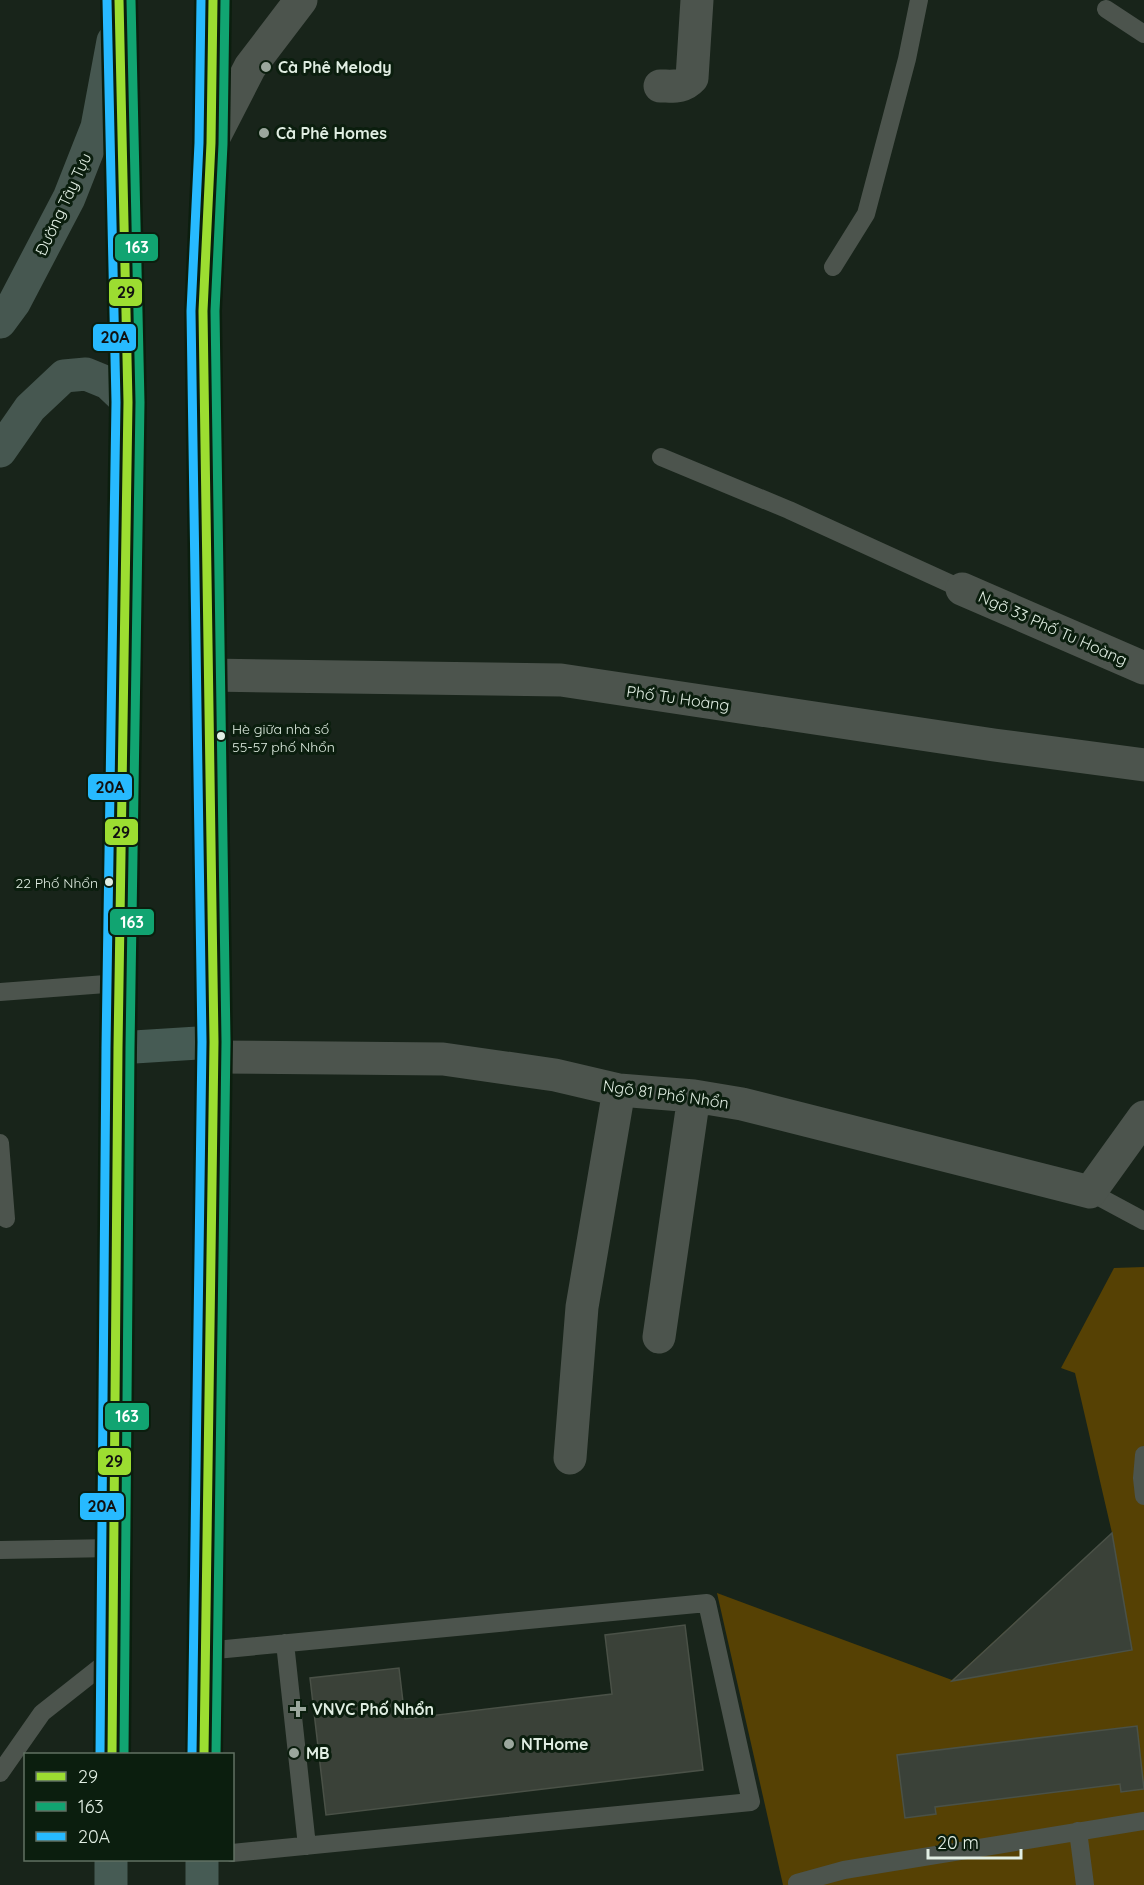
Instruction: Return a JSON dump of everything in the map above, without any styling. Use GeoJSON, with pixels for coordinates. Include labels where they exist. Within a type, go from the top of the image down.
{"type":"FeatureCollection","features":[{"type":"Feature","properties":{"kind":"highway"},"geometry":{"type":"LineString","coordinates":[[204,1753],[214,1050],[203,311],[213,0]]}},
{"type":"Feature","properties":{"kind":"highway"},"geometry":{"type":"LineString","coordinates":[[112,1753],[118,1048],[128,402],[119,3]]}},
{"type":"Feature","properties":{"kind":"highway"},"geometry":{"type":"LineString","coordinates":[[118,1048],[214,1050]]}},
{"type":"Feature","properties":{"kind":"highway"},"geometry":{"type":"LineString","coordinates":[[111,1861],[111,1885]]}},
{"type":"Feature","properties":{"kind":"highway"},"geometry":{"type":"LineString","coordinates":[[202,1861],[202,1885]]}},
{"type":"Feature","properties":{"kind":"main road","name":"Đường Tây Tựu"},"geometry":{"type":"LineString","coordinates":[[0,322],[14,303],[69,198],[97,127],[119,3]]}},
{"type":"Feature","properties":{"kind":"main road"},"geometry":{"type":"LineString","coordinates":[[0,451],[30,408],[64,376],[86,374],[108,383],[128,402]]}},
{"type":"Feature","properties":{"kind":"street"},"geometry":{"type":"LineString","coordinates":[[210,143],[250,67],[302,0]]}},
{"type":"Feature","properties":{"kind":"street"},"geometry":{"type":"LineString","coordinates":[[660,86],[680,87],[692,78],[697,0]]}},
{"type":"Feature","properties":{"kind":"street","name":"Ngõ 33 Phố Tu Hoàng"},"geometry":{"type":"LineString","coordinates":[[962,589],[1144,668]]}},
{"type":"Feature","properties":{"kind":"street","name":"Phố Tu Hoàng"},"geometry":{"type":"LineString","coordinates":[[208,675],[561,680],[1144,765]]}},
{"type":"Feature","properties":{"kind":"street","name":"Ngõ 81 Phố Nhổn"},"geometry":{"type":"LineString","coordinates":[[214,1050],[443,1059],[555,1075],[619,1090],[694,1096],[742,1104],[1090,1192]]}},
{"type":"Feature","properties":{"kind":"street"},"geometry":{"type":"LineString","coordinates":[[570,1458],[582,1306],[619,1090]]}},
{"type":"Feature","properties":{"kind":"street"},"geometry":{"type":"LineString","coordinates":[[659,1337],[694,1096]]}},
{"type":"Feature","properties":{"kind":"street"},"geometry":{"type":"LineString","coordinates":[[1090,1192],[1144,1117]]}},
{"type":"Feature","properties":{"kind":"lane"},"geometry":{"type":"LineString","coordinates":[[833,267],[866,214],[907,59],[919,0]]}},
{"type":"Feature","properties":{"kind":"lane"},"geometry":{"type":"LineString","coordinates":[[1106,9],[1144,34]]}},
{"type":"Feature","properties":{"kind":"lane"},"geometry":{"type":"LineString","coordinates":[[661,457],[789,510],[962,589]]}},
{"type":"Feature","properties":{"kind":"lane"},"geometry":{"type":"LineString","coordinates":[[0,992],[119,983]]}},
{"type":"Feature","properties":{"kind":"lane"},"geometry":{"type":"LineString","coordinates":[[0,1143],[6,1219]]}},
{"type":"Feature","properties":{"kind":"lane"},"geometry":{"type":"LineString","coordinates":[[1090,1192],[1144,1221]]}},
{"type":"Feature","properties":{"kind":"lane"},"geometry":{"type":"LineString","coordinates":[[1144,1455],[1142,1478],[1144,1496]]}},
{"type":"Feature","properties":{"kind":"lane"},"geometry":{"type":"LineString","coordinates":[[0,1550],[114,1548]]}},
{"type":"Feature","properties":{"kind":"lane"},"geometry":{"type":"LineString","coordinates":[[205,1651],[707,1603],[751,1802],[234,1853]]}},
{"type":"Feature","properties":{"kind":"lane"},"geometry":{"type":"LineString","coordinates":[[285,1643],[307,1846]]}},
{"type":"Feature","properties":{"kind":"lane"},"geometry":{"type":"LineString","coordinates":[[0,1773],[42,1713],[113,1657]]}},
{"type":"Feature","properties":{"kind":"lane"},"geometry":{"type":"LineString","coordinates":[[797,1883],[844,1869],[1144,1821]]}},
{"type":"Feature","properties":{"kind":"lane"},"geometry":{"type":"LineString","coordinates":[[1078,1831],[1085,1885]]}},
{"type":"Feature","properties":{"kind":"shaded area"},"geometry":{"type":"Polygon","coordinates":[[[1144,1267],[1144,1885],[783,1885],[717,1593],[952,1680],[1112,1533],[1075,1373],[1061,1368],[1114,1268],[1144,1267]]]}},
{"type":"Feature","properties":{"kind":"building"},"geometry":{"type":"Polygon","coordinates":[[[1112,1533],[1132,1650],[952,1681],[1112,1533]]]}},
{"type":"Feature","properties":{"kind":"building","name":"NTHome"},"geometry":{"type":"Polygon","coordinates":[[[685,1625],[703,1770],[326,1815],[310,1678],[399,1668],[405,1719],[612,1694],[605,1635],[685,1625]]]}},
{"type":"Feature","properties":{"kind":"building"},"geometry":{"type":"Polygon","coordinates":[[[1137,1726],[1144,1789],[1121,1792],[1120,1784],[935,1807],[936,1814],[905,1818],[897,1755],[1137,1726]]]}},
{"type":"Feature","properties":{"kind":"transit line","name":"20A"},"geometry":{"type":"LineString","coordinates":[[100,1753],[106,1048],[116,402],[107,0]]}},
{"type":"Feature","properties":{"kind":"transit line","name":"29"},"geometry":{"type":"LineString","coordinates":[[112,1753],[118,1048],[128,402],[119,0]]}},
{"type":"Feature","properties":{"kind":"transit line","name":"163"},"geometry":{"type":"LineString","coordinates":[[124,1753],[130,1048],[140,402],[131,0]]}},
{"type":"Feature","properties":{"kind":"transit line","name":"20A"},"geometry":{"type":"LineString","coordinates":[[192,1753],[202,1042],[191,311],[199,143],[201,0]]}},
{"type":"Feature","properties":{"kind":"transit line","name":"29"},"geometry":{"type":"LineString","coordinates":[[204,1753],[214,1042],[203,311],[211,143],[213,0]]}},
{"type":"Feature","properties":{"kind":"transit line","name":"163"},"geometry":{"type":"LineString","coordinates":[[216,1753],[226,1042],[215,311],[223,144],[225,0]]}},
{"type":"Feature","properties":{"kind":"place","name":"Cà Phê Melody"},"geometry":{"type":"Point","coordinates":[266,67]}},
{"type":"Feature","properties":{"kind":"place","name":"Cà Phê Homes"},"geometry":{"type":"Point","coordinates":[264,133]}},
{"type":"Feature","properties":{"kind":"place","name":"Hè giữa nhà số 55-57 phố Nhổn"},"geometry":{"type":"Point","coordinates":[221,736]}},
{"type":"Feature","properties":{"kind":"place","name":"22 Phố Nhổn"},"geometry":{"type":"Point","coordinates":[109,882]}},
{"type":"Feature","properties":{"kind":"place","name":"VNVC Phố Nhổn"},"geometry":{"type":"Point","coordinates":[298,1709]}},
{"type":"Feature","properties":{"kind":"place","name":"NTHome"},"geometry":{"type":"Point","coordinates":[509,1744]}},
{"type":"Feature","properties":{"kind":"place","name":"MB"},"geometry":{"type":"Point","coordinates":[294,1753]}}]}
